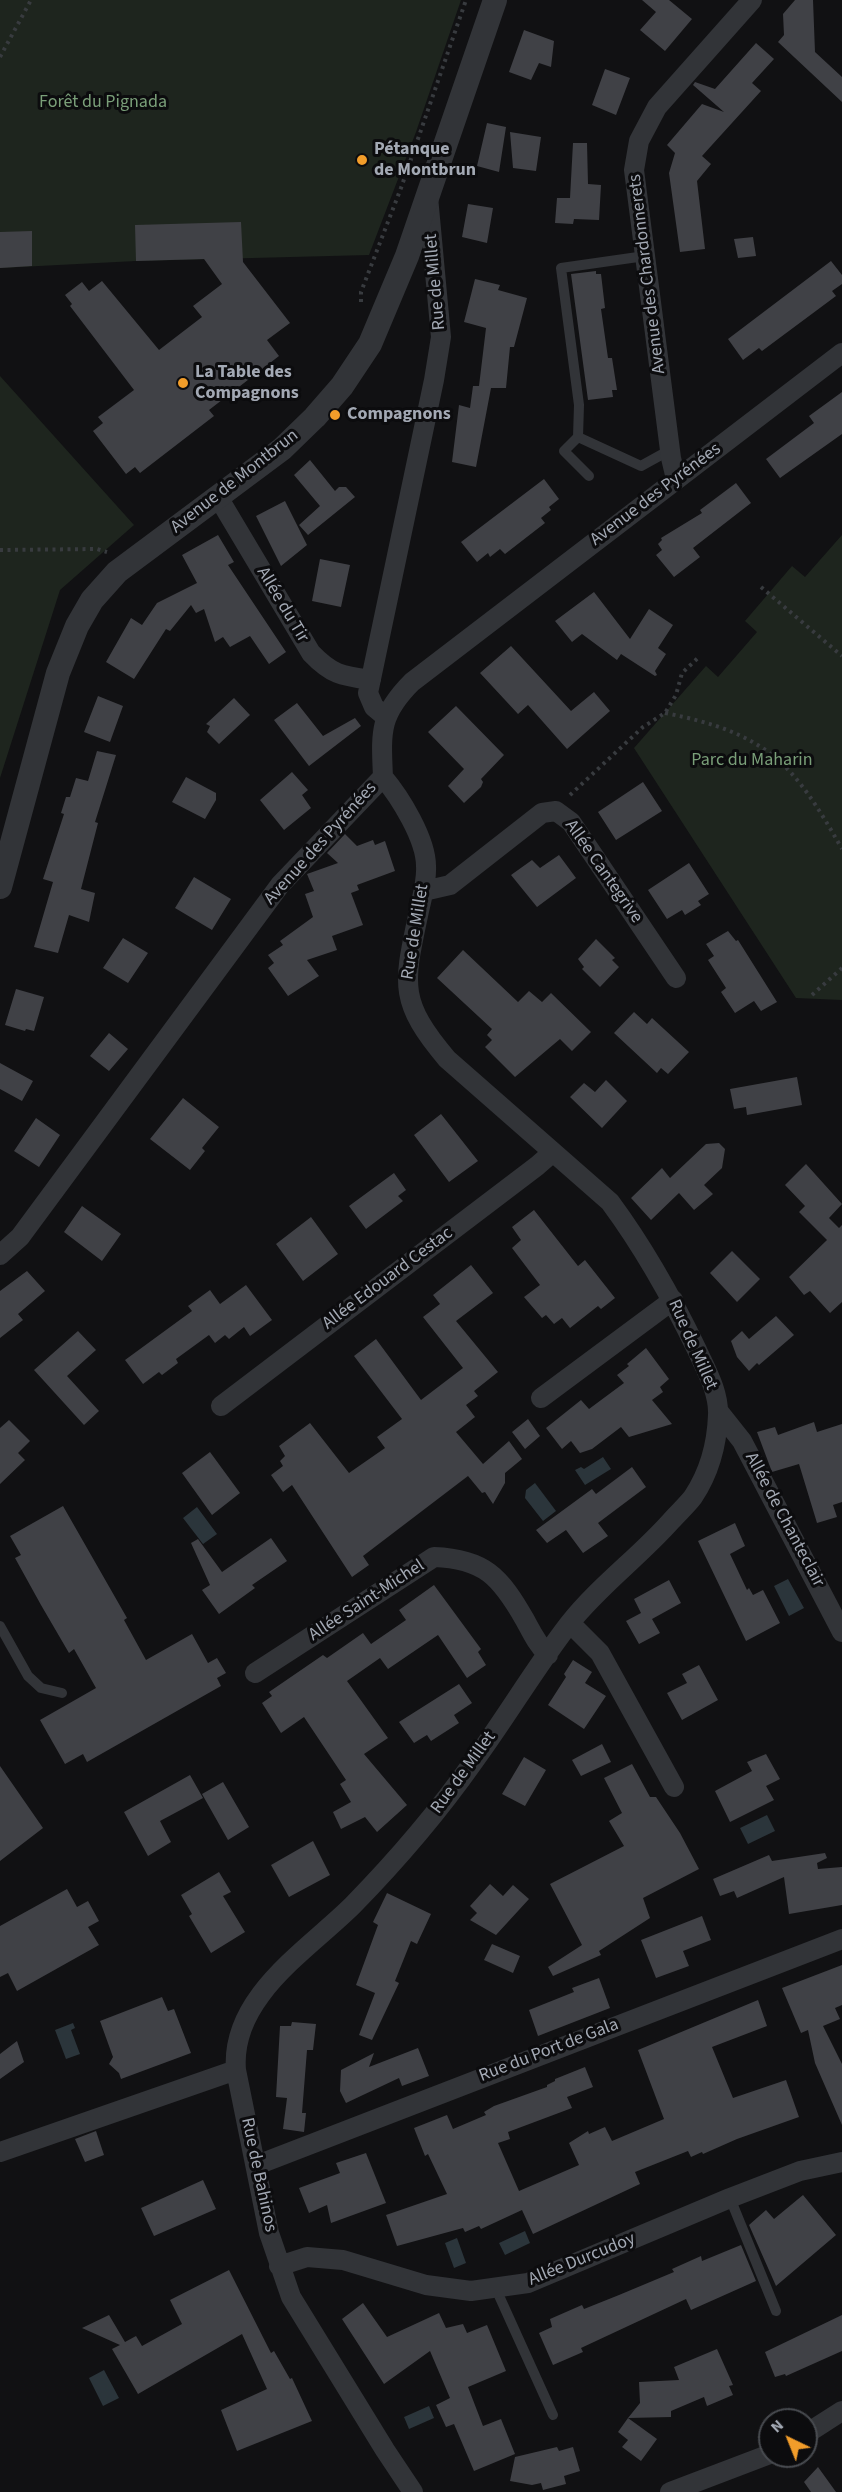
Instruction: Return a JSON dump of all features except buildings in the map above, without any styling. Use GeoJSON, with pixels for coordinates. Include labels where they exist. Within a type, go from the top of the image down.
{"type":"FeatureCollection","features":[{"type":"Feature","properties":{"kind":"street","name":"Avenue de Montbrun"},"geometry":{"type":"LineString","coordinates":[[0,887],[58,673],[77,626],[92,600],[117,572],[282,449],[315,417],[342,386],[370,344],[407,256],[495,0]]}},
{"type":"Feature","properties":{"kind":"street","name":"Avenue des Chardonnerets"},"geometry":{"type":"LineString","coordinates":[[676,480],[670,450],[634,170],[639,141],[657,107],[752,0]]}},
{"type":"Feature","properties":{"kind":"street","name":"Rue de Millet"},"geometry":{"type":"LineString","coordinates":[[386,717],[374,707],[369,693],[441,337],[428,194]]}},
{"type":"Feature","properties":{"kind":"street","name":"Avenue des Pyrénées"},"geometry":{"type":"LineString","coordinates":[[0,1255],[20,1237],[280,885],[383,777],[381,739],[386,717],[394,699],[412,681],[842,352]]}},
{"type":"Feature","properties":{"kind":"street","name":"Allée du Tir"},"geometry":{"type":"LineString","coordinates":[[218,497],[311,653],[326,669],[346,676],[371,680]]}},
{"type":"Feature","properties":{"kind":"street","name":"Rue de Millet"},"geometry":{"type":"LineString","coordinates":[[236,2070],[235,2060],[239,2040],[246,2020],[260,1995],[377,1880],[438,1810],[570,1623],[693,1497],[710,1464],[717,1435],[719,1412],[713,1386],[673,1300],[629,1228],[610,1202],[447,1059],[428,1037],[414,1013],[407,987],[408,958],[424,891],[426,865],[418,837],[405,807],[383,777]]}},
{"type":"Feature","properties":{"kind":"street","name":"Allée Cantegrive"},"geometry":{"type":"LineString","coordinates":[[424,891],[450,885],[542,813],[556,810],[571,822],[676,978]]}},
{"type":"Feature","properties":{"kind":"street","name":"Allée Edouard Cestac"},"geometry":{"type":"LineString","coordinates":[[221,1406],[553,1152]]}},
{"type":"Feature","properties":{"kind":"street"},"geometry":{"type":"LineString","coordinates":[[541,1398],[673,1300]]}},
{"type":"Feature","properties":{"kind":"street","name":"Allée de Chanteclair"},"geometry":{"type":"LineString","coordinates":[[719,1412],[742,1441],[842,1632]]}},
{"type":"Feature","properties":{"kind":"street","name":"Allée Saint-Michel"},"geometry":{"type":"LineString","coordinates":[[255,1673],[434,1557],[456,1558],[476,1564],[492,1573],[524,1618],[537,1645],[548,1655]]}},
{"type":"Feature","properties":{"kind":"street"},"geometry":{"type":"LineString","coordinates":[[570,1623],[600,1653],[674,1787]]}},
{"type":"Feature","properties":{"kind":"street","name":"Rue du Port de Gala"},"geometry":{"type":"LineString","coordinates":[[256,2165],[842,1939]]}},
{"type":"Feature","properties":{"kind":"street"},"geometry":{"type":"LineString","coordinates":[[0,2152],[236,2070]]}},
{"type":"Feature","properties":{"kind":"street","name":"Rue de Bahinos"},"geometry":{"type":"LineString","coordinates":[[236,2070],[269,2233],[291,2297],[413,2492]]}},
{"type":"Feature","properties":{"kind":"street","name":"Allée Durcudoy"},"geometry":{"type":"LineString","coordinates":[[279,2266],[307,2257],[343,2259],[426,2285],[471,2291],[528,2283],[800,2171],[842,2162]]}},
{"type":"Feature","properties":{"kind":"street"},"geometry":{"type":"LineString","coordinates":[[818,2426],[842,2411]]}},
{"type":"Feature","properties":{"kind":"street"},"geometry":{"type":"LineString","coordinates":[[670,2492],[758,2459]]}},
{"type":"Feature","properties":{"kind":"lane"},"geometry":{"type":"LineString","coordinates":[[589,476],[564,451],[578,437],[579,405],[561,268],[645,256]]}},
{"type":"Feature","properties":{"kind":"lane"},"geometry":{"type":"LineString","coordinates":[[578,437],[641,466],[670,450]]}},
{"type":"Feature","properties":{"kind":"lane"},"geometry":{"type":"LineString","coordinates":[[0,1626],[28,1676],[40,1688],[62,1693]]}},
{"type":"Feature","properties":{"kind":"lane"},"geometry":{"type":"LineString","coordinates":[[730,2198],[776,2311]]}},
{"type":"Feature","properties":{"kind":"lane"},"geometry":{"type":"LineString","coordinates":[[495,2289],[553,2415]]}},
{"type":"Feature","properties":{"kind":"path"},"geometry":{"type":"LineString","coordinates":[[0,57],[31,0]]}},
{"type":"Feature","properties":{"kind":"path"},"geometry":{"type":"LineString","coordinates":[[361,310],[361,292],[401,188],[466,0]]}},
{"type":"Feature","properties":{"kind":"path"},"geometry":{"type":"LineString","coordinates":[[0,550],[97,549],[111,554]]}},
{"type":"Feature","properties":{"kind":"path"},"geometry":{"type":"LineString","coordinates":[[761,587],[842,656]]}},
{"type":"Feature","properties":{"kind":"path"},"geometry":{"type":"LineString","coordinates":[[542,813],[574,792],[643,727],[665,713],[676,696],[682,673],[699,657]]}},
{"type":"Feature","properties":{"kind":"path"},"geometry":{"type":"LineString","coordinates":[[665,713],[702,720],[727,729],[758,744],[782,761],[802,783],[842,849]]}},
{"type":"Feature","properties":{"kind":"path"},"geometry":{"type":"LineString","coordinates":[[812,995],[842,968]]}},
{"type":"Feature","properties":{"kind":"green space","name":"Forêt du Pignada"},"geometry":{"type":"Polygon","coordinates":[[[0,0],[461,0],[416,132],[369,255],[136,261],[0,268],[0,0]]]}},
{"type":"Feature","properties":{"kind":"green space"},"geometry":{"type":"Polygon","coordinates":[[[0,376],[134,525],[60,590],[0,778],[0,376]]]}},
{"type":"Feature","properties":{"kind":"green space","name":"Parc du Maharin"},"geometry":{"type":"Polygon","coordinates":[[[842,535],[842,1000],[796,998],[634,748],[706,666],[718,677],[757,632],[745,621],[792,566],[805,577],[842,535]]]}},
{"type":"Feature","properties":{"kind":"shaded area"},"geometry":{"type":"Polygon","coordinates":[[[603,1457],[611,1469],[585,1485],[575,1470],[581,1467],[584,1469],[603,1457]]]}},
{"type":"Feature","properties":{"kind":"shaded area"},"geometry":{"type":"Polygon","coordinates":[[[535,1483],[556,1511],[543,1521],[525,1498],[526,1490],[535,1483]]]}},
{"type":"Feature","properties":{"kind":"shaded area"},"geometry":{"type":"Polygon","coordinates":[[[197,1507],[217,1534],[203,1544],[183,1518],[197,1507]]]}},
{"type":"Feature","properties":{"kind":"shaded area"},"geometry":{"type":"Polygon","coordinates":[[[788,1579],[804,1608],[789,1616],[774,1586],[788,1579]]]}},
{"type":"Feature","properties":{"kind":"shaded area"},"geometry":{"type":"Polygon","coordinates":[[[767,1815],[775,1831],[748,1844],[740,1828],[767,1815]]]}},
{"type":"Feature","properties":{"kind":"shaded area"},"geometry":{"type":"Polygon","coordinates":[[[73,2023],[75,2028],[71,2030],[80,2054],[66,2059],[55,2030],[73,2023]]]}},
{"type":"Feature","properties":{"kind":"shaded area"},"geometry":{"type":"Polygon","coordinates":[[[525,2231],[530,2243],[505,2255],[499,2243],[525,2231]]]}},
{"type":"Feature","properties":{"kind":"shaded area"},"geometry":{"type":"Polygon","coordinates":[[[457,2238],[466,2263],[454,2268],[445,2243],[457,2238]]]}},
{"type":"Feature","properties":{"kind":"shaded area"},"geometry":{"type":"Polygon","coordinates":[[[104,2370],[119,2398],[103,2406],[89,2378],[104,2370]]]}},
{"type":"Feature","properties":{"kind":"shaded area"},"geometry":{"type":"Polygon","coordinates":[[[429,2406],[434,2418],[409,2429],[404,2417],[429,2406]]]}},
{"type":"Feature","properties":{"kind":"place","name":"Pétanque de Montbrun"},"geometry":{"type":"Point","coordinates":[362,160]}},
{"type":"Feature","properties":{"kind":"place","name":"La Table des Compagnons"},"geometry":{"type":"Point","coordinates":[183,383]}},
{"type":"Feature","properties":{"kind":"place","name":"Compagnons"},"geometry":{"type":"Point","coordinates":[335,415]}}]}
